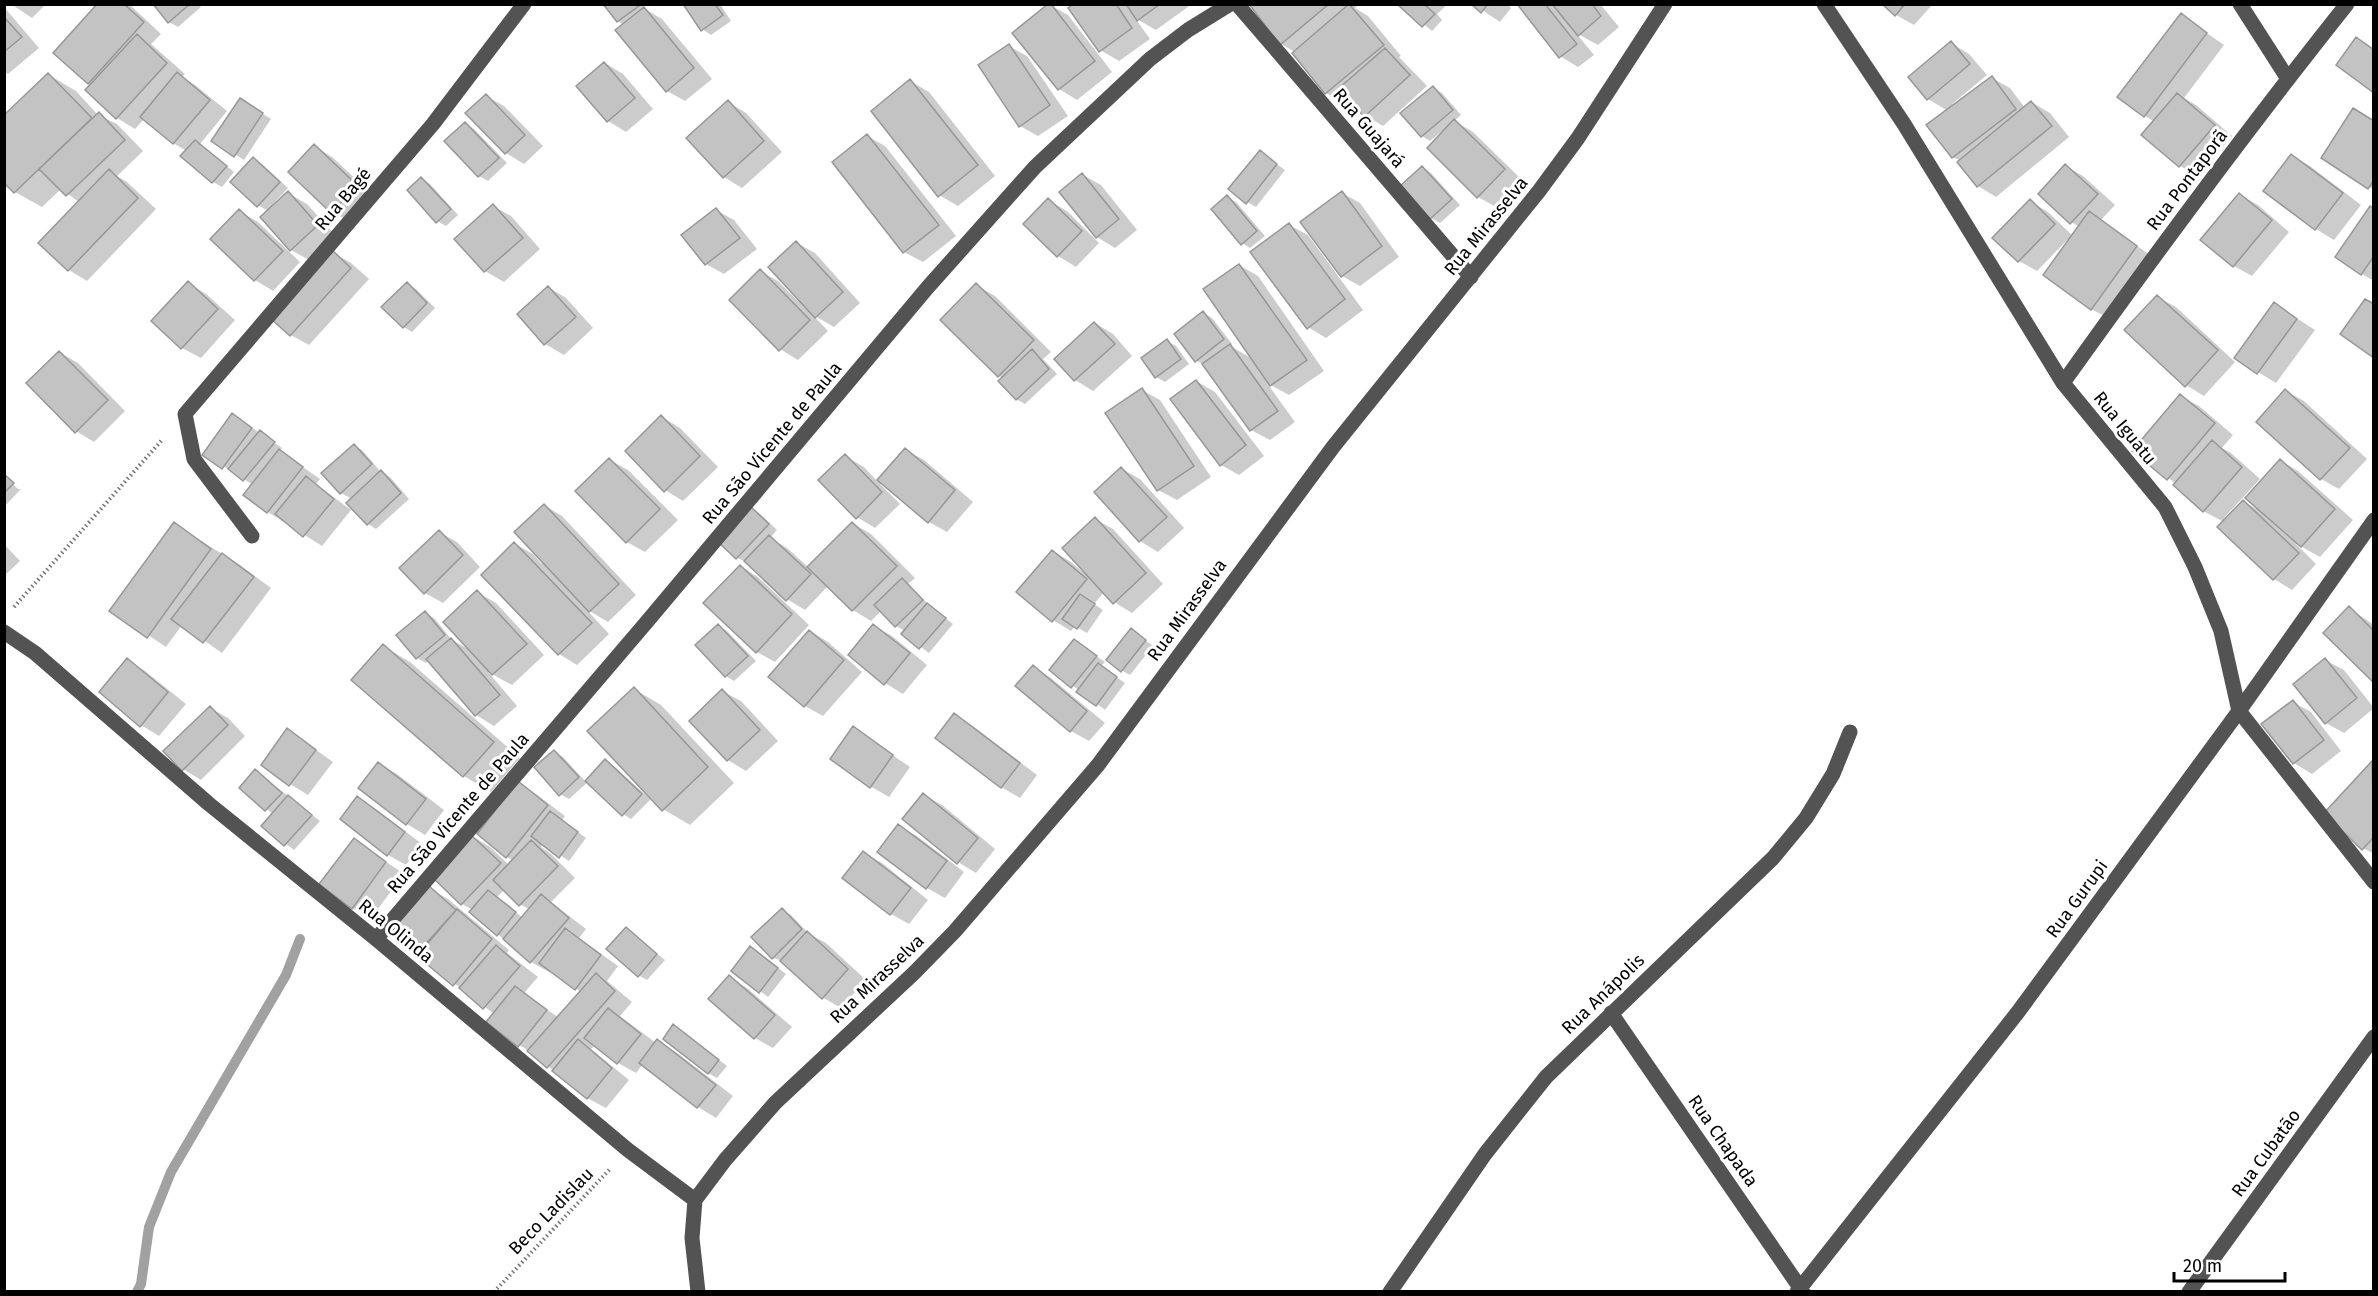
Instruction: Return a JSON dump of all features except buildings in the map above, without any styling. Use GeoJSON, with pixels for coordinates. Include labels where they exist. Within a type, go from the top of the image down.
{"type":"FeatureCollection","features":[{"type":"Feature","properties":{"kind":"street","name":"Rua Bagé"},"geometry":{"type":"LineString","coordinates":[[185,414],[433,124],[524,4]]}},
{"type":"Feature","properties":{"kind":"street","name":"Rua São Vicente de Paula"},"geometry":{"type":"LineString","coordinates":[[376,939],[653,615],[928,287],[1035,167],[1150,59],[1188,30],[1230,4]]}},
{"type":"Feature","properties":{"kind":"street","name":"Rua Guajará"},"geometry":{"type":"LineString","coordinates":[[1238,4],[1471,277]]}},
{"type":"Feature","properties":{"kind":"street","name":"Rua Mirasselva"},"geometry":{"type":"LineString","coordinates":[[695,1200],[725,1160],[775,1103],[955,932],[1098,765],[1287,507],[1439,313],[1539,192],[1578,138],[1665,4]]}},
{"type":"Feature","properties":{"kind":"street","name":"Rua Iguatu"},"geometry":{"type":"LineString","coordinates":[[1824,4],[1904,124],[2063,383],[2164,507],[2195,567],[2220,631],[2239,711],[2373,882]]}},
{"type":"Feature","properties":{"kind":"street"},"geometry":{"type":"LineString","coordinates":[[2240,4],[2288,79]]}},
{"type":"Feature","properties":{"kind":"street","name":"Rua Pontaporã"},"geometry":{"type":"LineString","coordinates":[[2063,383],[2128,291],[2288,79],[2348,4]]}},
{"type":"Feature","properties":{"kind":"street"},"geometry":{"type":"LineString","coordinates":[[185,414],[194,459],[252,536]]}},
{"type":"Feature","properties":{"kind":"street","name":"Rua Gurupi"},"geometry":{"type":"LineString","coordinates":[[1800,1290],[2018,1012],[2239,711],[2373,520]]}},
{"type":"Feature","properties":{"kind":"street","name":"Rua Olinda"},"geometry":{"type":"LineString","coordinates":[[4,632],[35,653],[209,804],[376,939],[628,1150],[695,1200]]}},
{"type":"Feature","properties":{"kind":"street","name":"Rua Anápolis"},"geometry":{"type":"LineString","coordinates":[[1390,1292],[1485,1154],[1540,1085],[1611,1013],[1773,858],[1806,818],[1833,774],[1850,732]]}},
{"type":"Feature","properties":{"kind":"street","name":"Rua Chapada"},"geometry":{"type":"LineString","coordinates":[[1611,1013],[1800,1290]]}},
{"type":"Feature","properties":{"kind":"street","name":"Rua Cubatão"},"geometry":{"type":"LineString","coordinates":[[2189,1292],[2373,1037]]}},
{"type":"Feature","properties":{"kind":"street"},"geometry":{"type":"LineString","coordinates":[[695,1200],[692,1238],[699,1292]]}},
{"type":"Feature","properties":{"kind":"path"},"geometry":{"type":"LineString","coordinates":[[12,609],[185,414]]}},
{"type":"Feature","properties":{"kind":"path","name":"Beco Ladislau"},"geometry":{"type":"LineString","coordinates":[[494,1292],[628,1150]]}},
{"type":"Feature","properties":{"kind":"waterway"},"geometry":{"type":"LineString","coordinates":[[137,1292],[141,1284],[149,1227],[171,1172],[286,975],[300,939]]}}]}
